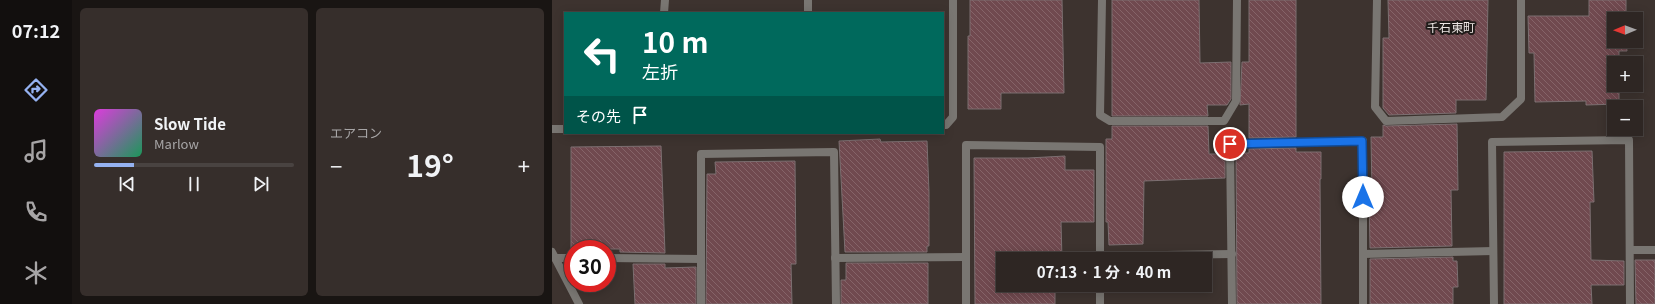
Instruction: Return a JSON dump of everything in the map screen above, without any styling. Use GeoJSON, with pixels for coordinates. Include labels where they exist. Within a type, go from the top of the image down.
{"type":"FeatureCollection","features":[{"type":"Feature","properties":{"kind":"street"},"geometry":{"type":"LineString","coordinates":[[664,0],[664,12]]}},
{"type":"Feature","properties":{"kind":"street"},"geometry":{"type":"LineString","coordinates":[[808,0],[808,12]]}},
{"type":"Feature","properties":{"kind":"street"},"geometry":{"type":"LineString","coordinates":[[944,125],[946,125],[953,117],[953,0]]}},
{"type":"Feature","properties":{"kind":"street"},"geometry":{"type":"LineString","coordinates":[[1102,0],[1100,115],[1110,121],[1224,121],[1236,101],[1237,0]]}},
{"type":"Feature","properties":{"kind":"street"},"geometry":{"type":"LineString","coordinates":[[1377,0],[1375,107],[1386,121],[1502,117],[1521,99],[1521,0]]}},
{"type":"Feature","properties":{"kind":"street"},"geometry":{"type":"LineString","coordinates":[[552,129],[564,129]]}},
{"type":"Feature","properties":{"kind":"street"},"geometry":{"type":"LineString","coordinates":[[1494,304],[1492,142],[1629,140],[1630,304]]}},
{"type":"Feature","properties":{"kind":"street"},"geometry":{"type":"LineString","coordinates":[[1232,304],[1230,144],[1362,141],[1363,304]]}},
{"type":"Feature","properties":{"kind":"street"},"geometry":{"type":"LineString","coordinates":[[966,304],[966,145],[1100,147],[1100,252]]}},
{"type":"Feature","properties":{"kind":"street"},"geometry":{"type":"LineString","coordinates":[[701,304],[701,154],[834,152],[836,304]]}},
{"type":"Feature","properties":{"kind":"street"},"geometry":{"type":"LineString","coordinates":[[1630,250],[1655,250]]}},
{"type":"Feature","properties":{"kind":"street"},"geometry":{"type":"LineString","coordinates":[[1363,254],[1493,251]]}},
{"type":"Feature","properties":{"kind":"street"},"geometry":{"type":"LineString","coordinates":[[1212,255],[1232,254]]}},
{"type":"Feature","properties":{"kind":"street"},"geometry":{"type":"LineString","coordinates":[[553,255],[564,257]]}},
{"type":"Feature","properties":{"kind":"street"},"geometry":{"type":"LineString","coordinates":[[553,255],[579,304]]}},
{"type":"Feature","properties":{"kind":"street"},"geometry":{"type":"LineString","coordinates":[[835,258],[966,257]]}},
{"type":"Feature","properties":{"kind":"street"},"geometry":{"type":"LineString","coordinates":[[616,258],[701,259]]}},
{"type":"Feature","properties":{"kind":"street"},"geometry":{"type":"LineString","coordinates":[[1100,292],[1100,304]]}},
{"type":"Feature","properties":{"kind":"building"},"geometry":{"type":"Polygon","coordinates":[[[970,0],[1062,0],[1064,93],[1001,93],[1001,109],[968,109],[968,36],[970,36],[970,0]]]}},
{"type":"Feature","properties":{"kind":"building"},"geometry":{"type":"Polygon","coordinates":[[[1112,0],[1199,0],[1200,63],[1231,62],[1231,99],[1227,105],[1207,105],[1208,116],[1112,116],[1112,0]]]}},
{"type":"Feature","properties":{"kind":"building"},"geometry":{"type":"Polygon","coordinates":[[[1249,0],[1296,0],[1296,137],[1249,138],[1249,104],[1240,105],[1242,62],[1249,62],[1249,0]]]}},
{"type":"Feature","properties":{"kind":"building"},"geometry":{"type":"Polygon","coordinates":[[[1388,0],[1488,0],[1486,100],[1456,100],[1456,113],[1389,115],[1383,108],[1383,38],[1389,38],[1388,0]]]}},
{"type":"Feature","properties":{"kind":"building"},"geometry":{"type":"Polygon","coordinates":[[[1589,0],[1626,0],[1626,12],[1607,12],[1607,48],[1627,48],[1627,51],[1619,51],[1619,56],[1607,56],[1607,92],[1619,92],[1619,100],[1607,100],[1607,104],[1586,105],[1586,101],[1535,102],[1534,53],[1529,53],[1528,16],[1589,16],[1589,0]]]}},
{"type":"Feature","properties":{"kind":"building"},"geometry":{"type":"Polygon","coordinates":[[[1457,124],[1458,190],[1451,190],[1452,246],[1370,248],[1369,192],[1372,192],[1371,137],[1383,137],[1383,125],[1457,124]]]}},
{"type":"Feature","properties":{"kind":"building"},"geometry":{"type":"Polygon","coordinates":[[[1112,126],[1208,126],[1209,154],[1225,154],[1225,178],[1144,181],[1143,244],[1109,245],[1108,222],[1106,222],[1106,139],[1112,139],[1112,126]]]}},
{"type":"Feature","properties":{"kind":"building"},"geometry":{"type":"Polygon","coordinates":[[[880,139],[881,142],[927,141],[929,246],[927,246],[927,252],[845,252],[839,141],[880,139]]]}},
{"type":"Feature","properties":{"kind":"building"},"geometry":{"type":"Polygon","coordinates":[[[661,146],[665,253],[620,252],[620,249],[616,249],[616,240],[571,240],[571,147],[661,146]]]}},
{"type":"Feature","properties":{"kind":"building"},"geometry":{"type":"Polygon","coordinates":[[[1296,148],[1296,152],[1321,152],[1321,304],[1237,304],[1236,153],[1249,153],[1249,149],[1296,148]]]}},
{"type":"Feature","properties":{"kind":"building"},"geometry":{"type":"Polygon","coordinates":[[[1592,151],[1594,202],[1590,202],[1591,260],[1624,261],[1624,285],[1591,285],[1592,304],[1504,304],[1504,152],[1592,151]]]}},
{"type":"Feature","properties":{"kind":"building"},"geometry":{"type":"Polygon","coordinates":[[[1065,156],[1065,170],[1094,170],[1094,222],[1061,222],[1062,252],[996,252],[996,292],[1055,292],[1055,304],[975,304],[974,158],[1065,156]]]}},
{"type":"Feature","properties":{"kind":"building"},"geometry":{"type":"Polygon","coordinates":[[[795,161],[796,264],[791,264],[792,304],[706,304],[707,174],[716,174],[715,162],[795,161]]]}},
{"type":"Feature","properties":{"kind":"building"},"geometry":{"type":"Polygon","coordinates":[[[1453,257],[1453,261],[1457,261],[1458,287],[1453,287],[1453,304],[1370,304],[1370,259],[1453,257]]]}},
{"type":"Feature","properties":{"kind":"building"},"geometry":{"type":"Polygon","coordinates":[[[1635,260],[1655,260],[1655,304],[1636,304],[1635,260]]]}},
{"type":"Feature","properties":{"kind":"building"},"geometry":{"type":"Polygon","coordinates":[[[846,263],[928,263],[928,304],[841,304],[841,280],[846,280],[846,263]]]}},
{"type":"Feature","properties":{"kind":"building"},"geometry":{"type":"Polygon","coordinates":[[[633,264],[665,264],[665,268],[696,267],[696,304],[635,304],[633,264]]]}},
{"type":"Feature","properties":{"kind":"district","name":"千石東町"},"geometry":{"type":"Point","coordinates":[1451,28]}},
{"type":"Feature","properties":{"kind":"route"},"geometry":{"type":"LineString","coordinates":[[1230,144],[1362,141],[1363,197]]}}]}
